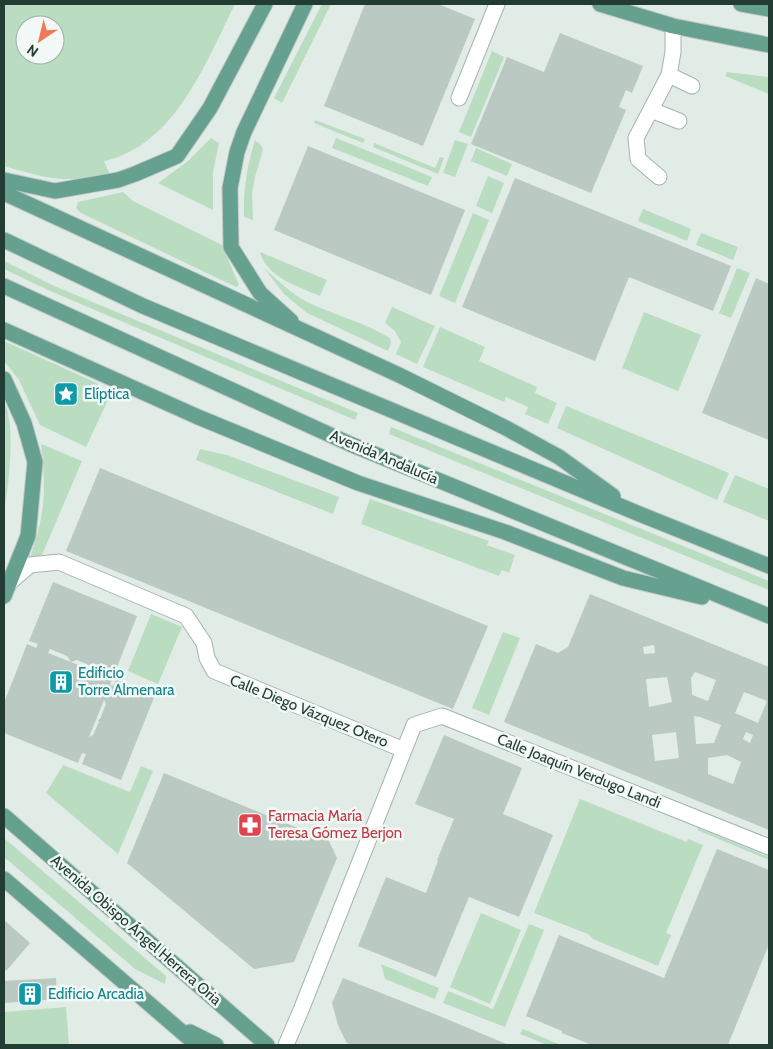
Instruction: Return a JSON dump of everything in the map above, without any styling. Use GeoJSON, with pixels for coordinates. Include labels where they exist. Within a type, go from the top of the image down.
{"type":"FeatureCollection","features":[{"type":"Feature","properties":{"kind":"main road"},"geometry":{"type":"LineString","coordinates":[[4,180],[55,191],[118,180],[177,156],[210,108],[265,4]]}},
{"type":"Feature","properties":{"kind":"main road"},"geometry":{"type":"LineString","coordinates":[[303,332],[260,293],[231,247],[230,188],[237,152],[244,132],[305,4]]}},
{"type":"Feature","properties":{"kind":"main road"},"geometry":{"type":"LineString","coordinates":[[600,4],[673,26],[769,45]]}},
{"type":"Feature","properties":{"kind":"main road"},"geometry":{"type":"LineString","coordinates":[[741,4],[769,9]]}},
{"type":"Feature","properties":{"kind":"main road"},"geometry":{"type":"LineString","coordinates":[[4,193],[399,375],[506,428],[559,457],[637,512]]}},
{"type":"Feature","properties":{"kind":"main road"},"geometry":{"type":"LineString","coordinates":[[4,240],[152,310],[769,566]]}},
{"type":"Feature","properties":{"kind":"main road","name":"Avenida Andalucía"},"geometry":{"type":"LineString","coordinates":[[4,286],[350,444],[769,616]]}},
{"type":"Feature","properties":{"kind":"main road"},"geometry":{"type":"LineString","coordinates":[[4,330],[153,397],[358,484],[505,532],[623,578],[750,608]]}},
{"type":"Feature","properties":{"kind":"main road"},"geometry":{"type":"LineString","coordinates":[[4,379],[24,423],[35,462],[28,536],[6,589]]}},
{"type":"Feature","properties":{"kind":"main road","name":"Avenida Obispo Ángel Herrera Oria"},"geometry":{"type":"LineString","coordinates":[[4,816],[267,1045]]}},
{"type":"Feature","properties":{"kind":"main road"},"geometry":{"type":"LineString","coordinates":[[4,880],[197,1045]]}},
{"type":"Feature","properties":{"kind":"main road"},"geometry":{"type":"LineString","coordinates":[[173,1024],[216,1045]]}},
{"type":"Feature","properties":{"kind":"street"},"geometry":{"type":"LineString","coordinates":[[459,98],[497,4]]}},
{"type":"Feature","properties":{"kind":"street"},"geometry":{"type":"LineString","coordinates":[[658,177],[638,159],[636,138],[668,75],[672,52],[673,26]]}},
{"type":"Feature","properties":{"kind":"street"},"geometry":{"type":"LineString","coordinates":[[668,75],[692,86]]}},
{"type":"Feature","properties":{"kind":"street"},"geometry":{"type":"LineString","coordinates":[[651,110],[680,121]]}},
{"type":"Feature","properties":{"kind":"street","name":"Calle Diego Vázquez Otero"},"geometry":{"type":"LineString","coordinates":[[6,589],[30,565],[59,562],[186,616],[204,643],[207,658],[214,671],[404,750],[286,1045]]}},
{"type":"Feature","properties":{"kind":"street","name":"Calle Joaquín Verdugo Landi"},"geometry":{"type":"LineString","coordinates":[[404,750],[414,725],[442,716],[769,847]]}},
{"type":"Feature","properties":{"kind":"green space"},"geometry":{"type":"Polygon","coordinates":[[[4,4],[235,4],[200,75],[185,99],[169,120],[150,138],[129,152],[104,161],[110,175],[68,179],[32,174],[4,166],[4,4]]]}},
{"type":"Feature","properties":{"kind":"green space"},"geometry":{"type":"Polygon","coordinates":[[[322,4],[331,4],[282,103],[274,98],[322,4]]]}},
{"type":"Feature","properties":{"kind":"green space"},"geometry":{"type":"Polygon","coordinates":[[[492,51],[504,57],[471,137],[459,132],[492,51]]]}},
{"type":"Feature","properties":{"kind":"green space"},"geometry":{"type":"Polygon","coordinates":[[[727,72],[769,77],[769,94],[725,76],[727,72]]]}},
{"type":"Feature","properties":{"kind":"green space"},"geometry":{"type":"Polygon","coordinates":[[[315,120],[365,139],[363,143],[314,123],[315,120]]]}},
{"type":"Feature","properties":{"kind":"green space"},"geometry":{"type":"Polygon","coordinates":[[[211,138],[219,143],[213,172],[213,210],[158,183],[188,161],[211,138]]]}},
{"type":"Feature","properties":{"kind":"green space"},"geometry":{"type":"Polygon","coordinates":[[[336,138],[432,177],[428,186],[332,148],[336,138]]]}},
{"type":"Feature","properties":{"kind":"green space"},"geometry":{"type":"Polygon","coordinates":[[[255,140],[261,145],[263,150],[252,193],[253,220],[244,217],[244,197],[246,178],[255,140]]]}},
{"type":"Feature","properties":{"kind":"green space"},"geometry":{"type":"Polygon","coordinates":[[[455,140],[468,144],[455,177],[443,173],[455,140]]]}},
{"type":"Feature","properties":{"kind":"green space"},"geometry":{"type":"Polygon","coordinates":[[[374,143],[435,168],[440,157],[444,158],[438,174],[373,147],[374,143]]]}},
{"type":"Feature","properties":{"kind":"green space"},"geometry":{"type":"Polygon","coordinates":[[[476,148],[512,164],[507,176],[471,161],[476,148]]]}},
{"type":"Feature","properties":{"kind":"green space"},"geometry":{"type":"Polygon","coordinates":[[[488,176],[504,183],[492,213],[476,206],[488,176]]]}},
{"type":"Feature","properties":{"kind":"green space"},"geometry":{"type":"Polygon","coordinates":[[[123,192],[133,201],[222,245],[239,285],[236,287],[81,213],[76,208],[78,202],[123,192]]]}},
{"type":"Feature","properties":{"kind":"green space"},"geometry":{"type":"Polygon","coordinates":[[[643,209],[691,229],[687,241],[638,221],[643,209]]]}},
{"type":"Feature","properties":{"kind":"green space"},"geometry":{"type":"Polygon","coordinates":[[[473,213],[489,220],[455,303],[439,296],[473,213]]]}},
{"type":"Feature","properties":{"kind":"green space"},"geometry":{"type":"Polygon","coordinates":[[[701,233],[738,247],[733,260],[696,245],[701,233]]]}},
{"type":"Feature","properties":{"kind":"green space"},"geometry":{"type":"Polygon","coordinates":[[[260,252],[327,280],[320,296],[293,285],[276,275],[263,261],[260,252]]]}},
{"type":"Feature","properties":{"kind":"green space"},"geometry":{"type":"Polygon","coordinates":[[[4,261],[52,285],[358,413],[355,420],[50,291],[4,269],[4,261]]]}},
{"type":"Feature","properties":{"kind":"green space"},"geometry":{"type":"Polygon","coordinates":[[[264,268],[290,291],[307,302],[370,327],[390,338],[391,343],[388,351],[307,313],[284,294],[264,268]]]}},
{"type":"Feature","properties":{"kind":"green space"},"geometry":{"type":"Polygon","coordinates":[[[737,268],[750,273],[731,318],[719,313],[737,268]]]}},
{"type":"Feature","properties":{"kind":"green space"},"geometry":{"type":"Polygon","coordinates":[[[392,307],[435,326],[417,364],[396,354],[401,342],[395,331],[385,323],[392,307]]]}},
{"type":"Feature","properties":{"kind":"green space"},"geometry":{"type":"Polygon","coordinates":[[[644,312],[701,335],[678,391],[622,368],[644,312]]]}},
{"type":"Feature","properties":{"kind":"green space"},"geometry":{"type":"Polygon","coordinates":[[[440,327],[485,347],[479,361],[537,387],[535,393],[557,403],[548,424],[525,414],[528,407],[506,397],[504,402],[423,367],[440,327]]]}},
{"type":"Feature","properties":{"kind":"green space"},"geometry":{"type":"Polygon","coordinates":[[[4,341],[101,385],[97,393],[109,398],[86,447],[40,425],[19,380],[4,361],[4,341]]]}},
{"type":"Feature","properties":{"kind":"green space"},"geometry":{"type":"Polygon","coordinates":[[[4,402],[8,411],[11,439],[8,487],[4,511],[4,402]]]}},
{"type":"Feature","properties":{"kind":"green space"},"geometry":{"type":"Polygon","coordinates":[[[566,406],[729,473],[717,500],[557,428],[566,406]]]}},
{"type":"Feature","properties":{"kind":"green space"},"geometry":{"type":"Polygon","coordinates":[[[391,427],[769,581],[769,590],[389,434],[391,427]]]}},
{"type":"Feature","properties":{"kind":"green space"},"geometry":{"type":"Polygon","coordinates":[[[41,444],[82,461],[42,555],[30,558],[40,523],[44,493],[41,444]]]}},
{"type":"Feature","properties":{"kind":"green space"},"geometry":{"type":"Polygon","coordinates":[[[200,449],[227,455],[339,497],[333,514],[196,460],[200,449]]]}},
{"type":"Feature","properties":{"kind":"green space"},"geometry":{"type":"Polygon","coordinates":[[[735,475],[769,489],[769,521],[723,502],[735,475]]]}},
{"type":"Feature","properties":{"kind":"green space"},"geometry":{"type":"Polygon","coordinates":[[[370,499],[489,541],[487,545],[515,555],[509,573],[502,570],[499,576],[361,524],[370,499]]]}},
{"type":"Feature","properties":{"kind":"green space"},"geometry":{"type":"Polygon","coordinates":[[[151,614],[182,627],[158,684],[128,671],[151,614]]]}},
{"type":"Feature","properties":{"kind":"green space"},"geometry":{"type":"Polygon","coordinates":[[[503,632],[520,638],[489,715],[472,708],[503,632]]]}},
{"type":"Feature","properties":{"kind":"green space"},"geometry":{"type":"Polygon","coordinates":[[[63,765],[130,792],[141,766],[153,771],[118,854],[46,793],[63,765]]]}},
{"type":"Feature","properties":{"kind":"green space"},"geometry":{"type":"Polygon","coordinates":[[[580,799],[687,842],[688,839],[703,845],[666,933],[671,935],[658,966],[593,939],[588,934],[534,913],[580,799]]]}},
{"type":"Feature","properties":{"kind":"green space"},"geometry":{"type":"Polygon","coordinates":[[[698,828],[769,857],[769,860],[697,830],[698,828]]]}},
{"type":"Feature","properties":{"kind":"green space"},"geometry":{"type":"Polygon","coordinates":[[[4,838],[166,976],[165,984],[135,969],[4,857],[4,838]]]}},
{"type":"Feature","properties":{"kind":"green space"},"geometry":{"type":"Polygon","coordinates":[[[481,913],[521,930],[490,1004],[450,987],[481,913]]]}},
{"type":"Feature","properties":{"kind":"green space"},"geometry":{"type":"Polygon","coordinates":[[[529,924],[544,930],[505,1027],[443,1003],[448,991],[493,1009],[529,924]]]}},
{"type":"Feature","properties":{"kind":"green space"},"geometry":{"type":"Polygon","coordinates":[[[381,964],[439,988],[435,999],[385,979],[381,964]]]}},
{"type":"Feature","properties":{"kind":"green space"},"geometry":{"type":"Polygon","coordinates":[[[66,1007],[69,1045],[4,1045],[4,1012],[66,1007]]]}},
{"type":"Feature","properties":{"kind":"green space"},"geometry":{"type":"Polygon","coordinates":[[[523,1029],[561,1045],[547,1045],[520,1034],[523,1029]]]}},
{"type":"Feature","properties":{"kind":"building"},"geometry":{"type":"Polygon","coordinates":[[[365,4],[438,4],[475,19],[423,146],[324,106],[365,4]]]}},
{"type":"Feature","properties":{"kind":"building"},"geometry":{"type":"Polygon","coordinates":[[[560,33],[643,66],[632,93],[626,90],[619,107],[626,110],[591,193],[471,144],[507,57],[544,72],[560,33]]]}},
{"type":"Feature","properties":{"kind":"building"},"geometry":{"type":"Polygon","coordinates":[[[308,146],[465,210],[431,295],[274,230],[308,146]]]}},
{"type":"Feature","properties":{"kind":"building"},"geometry":{"type":"Polygon","coordinates":[[[515,178],[731,266],[713,311],[629,277],[595,361],[462,307],[515,178]]]}},
{"type":"Feature","properties":{"kind":"building"},"geometry":{"type":"Polygon","coordinates":[[[756,278],[769,284],[769,440],[702,413],[756,278]]]}},
{"type":"Feature","properties":{"kind":"building"},"geometry":{"type":"Polygon","coordinates":[[[100,468],[488,626],[453,709],[66,551],[100,468]]]}},
{"type":"Feature","properties":{"kind":"building","name":"Edificio Torre Almenara"},"geometry":{"type":"Polygon","coordinates":[[[53,582],[137,616],[114,675],[107,672],[105,676],[112,679],[110,685],[113,686],[116,680],[155,695],[121,780],[82,764],[86,754],[82,753],[78,763],[4,733],[4,703],[27,644],[36,648],[38,644],[29,641],[53,582]],[[50,649],[48,653],[71,662],[67,656],[50,649]],[[77,660],[71,662],[93,671],[94,667],[77,660]],[[104,700],[89,737],[93,735],[99,722],[98,720],[106,704],[104,700]]]}},
{"type":"Feature","properties":{"kind":"building"},"geometry":{"type":"Polygon","coordinates":[[[590,594],[769,667],[769,830],[504,722],[536,644],[558,653],[568,647],[590,594]],[[654,645],[643,647],[644,654],[655,653],[654,645]],[[695,672],[691,678],[692,695],[708,701],[716,680],[695,672]],[[667,677],[646,679],[649,707],[672,702],[667,677]],[[744,692],[735,713],[758,723],[767,701],[744,692]],[[694,716],[696,744],[714,743],[721,725],[694,716]],[[676,732],[652,735],[655,761],[679,758],[676,732]],[[746,732],[743,739],[750,743],[753,735],[746,732]],[[727,755],[708,758],[708,774],[733,784],[741,762],[727,755]]]}},
{"type":"Feature","properties":{"kind":"building"},"geometry":{"type":"Polygon","coordinates":[[[444,735],[522,768],[503,814],[553,835],[519,917],[469,897],[436,977],[358,946],[386,877],[426,893],[454,819],[415,804],[444,735]]]}},
{"type":"Feature","properties":{"kind":"building"},"geometry":{"type":"Polygon","coordinates":[[[164,773],[329,841],[337,858],[294,962],[254,969],[127,863],[164,773]]]}},
{"type":"Feature","properties":{"kind":"building"},"geometry":{"type":"Polygon","coordinates":[[[717,849],[769,870],[769,944],[728,1045],[592,1045],[526,1016],[559,935],[664,978],[717,849]]]}},
{"type":"Feature","properties":{"kind":"building","name":"Edificio Arcadia"},"geometry":{"type":"Polygon","coordinates":[[[4,920],[30,943],[7,970],[4,970],[4,920]]]}},
{"type":"Feature","properties":{"kind":"building","name":"Edificio Arcadia"},"geometry":{"type":"Polygon","coordinates":[[[56,978],[57,999],[4,1003],[4,981],[56,978]]]}},
{"type":"Feature","properties":{"kind":"building"},"geometry":{"type":"Polygon","coordinates":[[[343,978],[509,1045],[350,1045],[346,1042],[338,1025],[332,1003],[343,978]]]}},
{"type":"Feature","properties":{"kind":"place","name":"Elíptica"},"geometry":{"type":"Point","coordinates":[66,394]}},
{"type":"Feature","properties":{"kind":"place","name":"Edificio Torre Almenara"},"geometry":{"type":"Point","coordinates":[61,682]}},
{"type":"Feature","properties":{"kind":"place","name":"Farmacia María Teresa Gómez Berjon"},"geometry":{"type":"Point","coordinates":[250,825]}},
{"type":"Feature","properties":{"kind":"place","name":"Edificio Arcadia"},"geometry":{"type":"Point","coordinates":[30,994]}}]}
